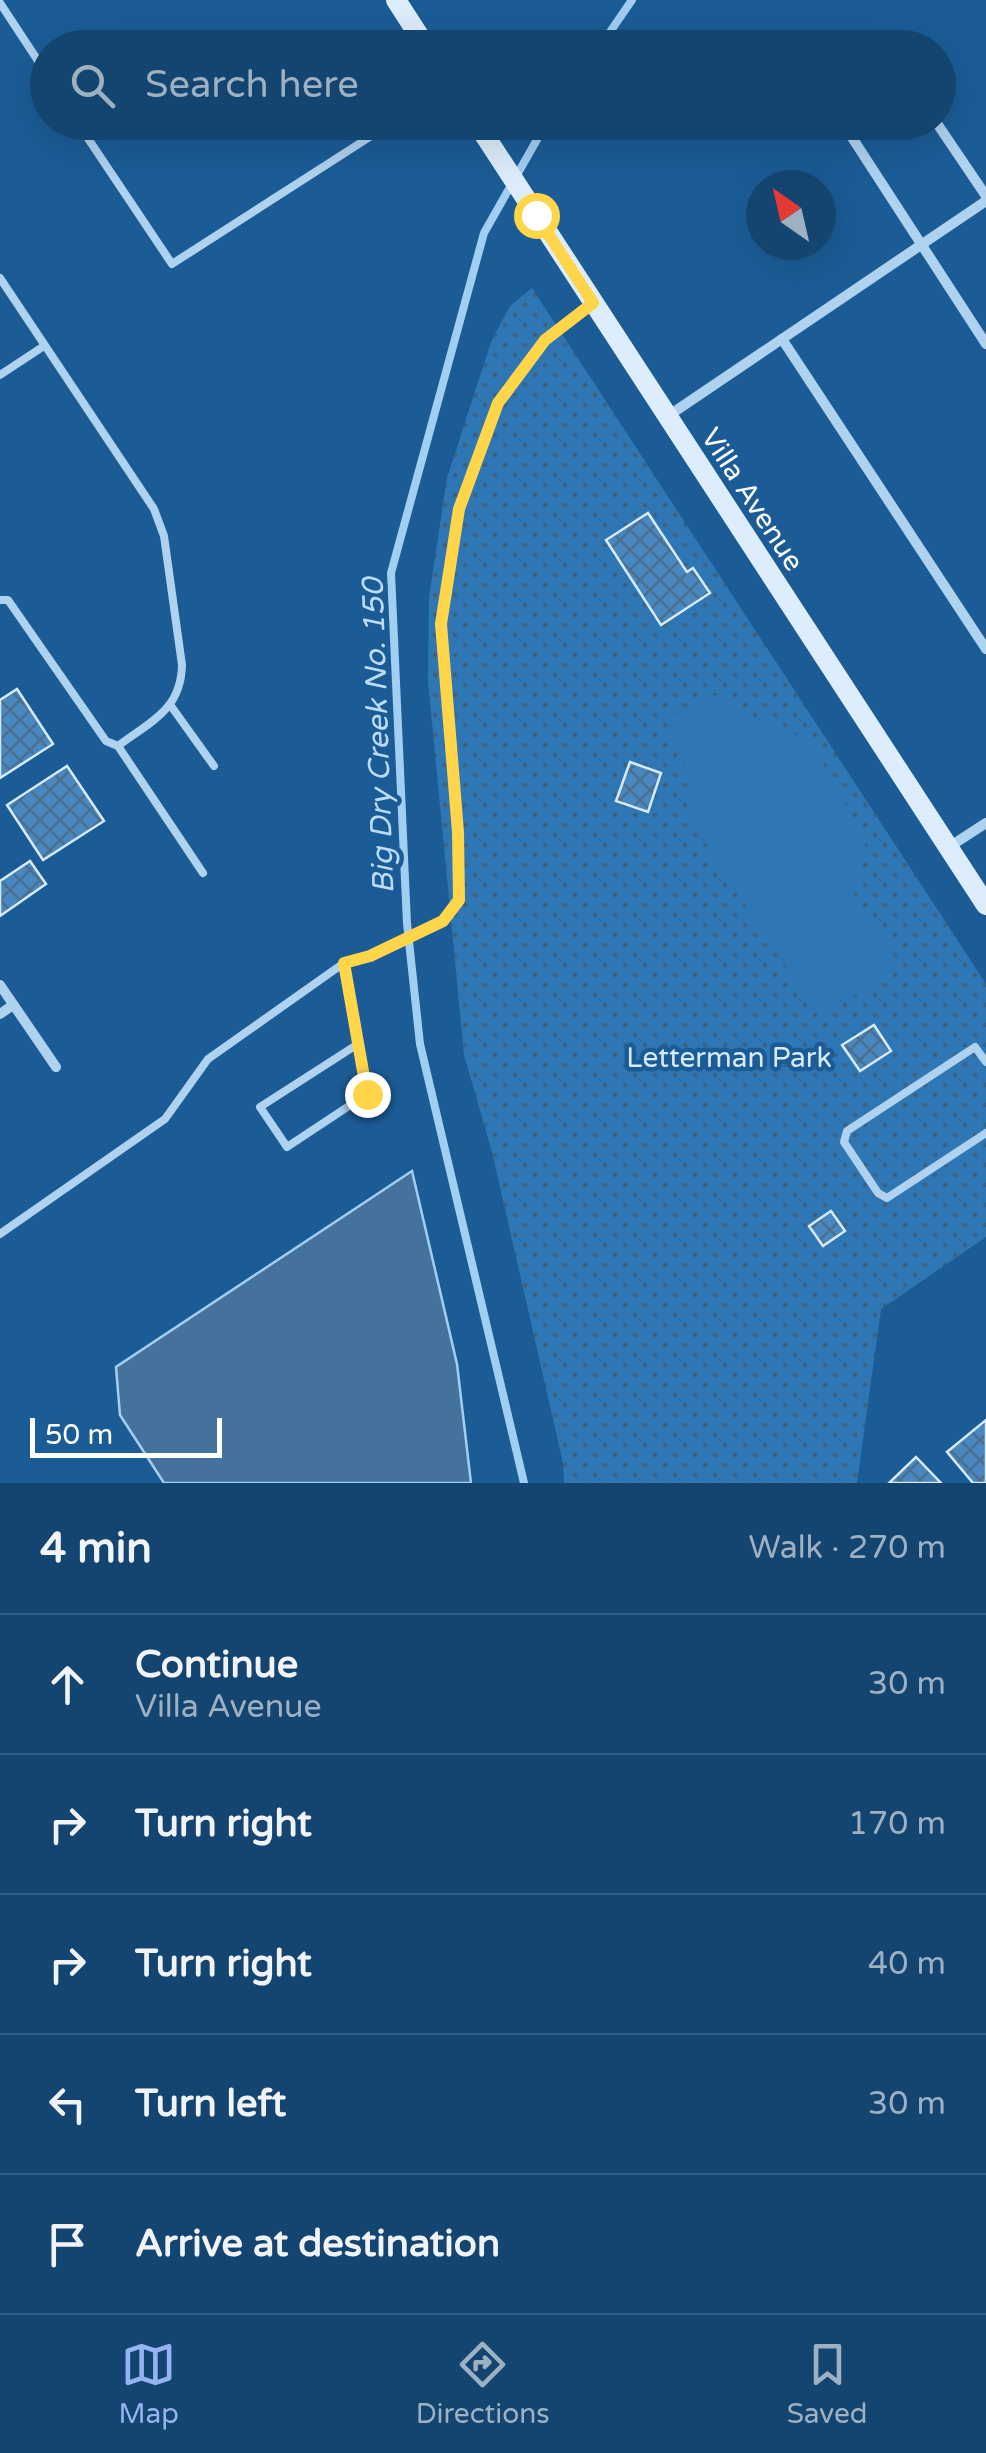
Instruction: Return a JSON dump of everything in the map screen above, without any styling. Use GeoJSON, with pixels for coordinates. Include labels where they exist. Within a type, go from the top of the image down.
{"type":"FeatureCollection","features":[{"type":"Feature","properties":{"kind":"main road"},"geometry":{"type":"LineString","coordinates":[[396,0],[415,30]]}},
{"type":"Feature","properties":{"kind":"main road","name":"Villa Avenue"},"geometry":{"type":"LineString","coordinates":[[487,140],[986,905]]}},
{"type":"Feature","properties":{"kind":"street"},"geometry":{"type":"LineString","coordinates":[[854,140],[986,344]]}},
{"type":"Feature","properties":{"kind":"street"},"geometry":{"type":"LineString","coordinates":[[667,417],[986,199],[948,140]]}},
{"type":"Feature","properties":{"kind":"street"},"geometry":{"type":"LineString","coordinates":[[782,339],[986,649]]}},
{"type":"Feature","properties":{"kind":"street"},"geometry":{"type":"LineString","coordinates":[[948,848],[986,822]]}},
{"type":"Feature","properties":{"kind":"street"},"geometry":{"type":"LineString","coordinates":[[0,985],[56,1067]]}},
{"type":"Feature","properties":{"kind":"street"},"geometry":{"type":"LineString","coordinates":[[0,1014],[13,1005]]}},
{"type":"Feature","properties":{"kind":"lane"},"geometry":{"type":"LineString","coordinates":[[0,4],[30,49]]}},
{"type":"Feature","properties":{"kind":"lane"},"geometry":{"type":"LineString","coordinates":[[90,140],[172,264],[365,140]]}},
{"type":"Feature","properties":{"kind":"lane"},"geometry":{"type":"LineString","coordinates":[[0,278],[154,509],[164,536],[182,686],[172,706],[118,746]]}},
{"type":"Feature","properties":{"kind":"lane"},"geometry":{"type":"LineString","coordinates":[[0,1234],[165,1120],[208,1059],[344,963],[443,921],[459,900],[458,832],[441,624],[459,509],[498,403],[545,340],[593,303]]}},
{"type":"Feature","properties":{"kind":"lane"},"geometry":{"type":"LineString","coordinates":[[0,374],[44,346]]}},
{"type":"Feature","properties":{"kind":"lane"},"geometry":{"type":"LineString","coordinates":[[0,600],[8,600],[106,740],[118,746],[202,874]]}},
{"type":"Feature","properties":{"kind":"lane"},"geometry":{"type":"LineString","coordinates":[[172,706],[214,766]]}},
{"type":"Feature","properties":{"kind":"lane"},"geometry":{"type":"LineString","coordinates":[[344,963],[367,1094],[287,1147],[260,1107],[358,1044]]}},
{"type":"Feature","properties":{"kind":"lane"},"geometry":{"type":"LineString","coordinates":[[986,1062],[975,1046],[847,1131],[844,1142],[878,1193],[887,1198],[986,1133]]}},
{"type":"Feature","properties":{"kind":"green space","name":"Letterman Park"},"geometry":{"type":"Polygon","coordinates":[[[532,288],[986,984],[986,1237],[881,1309],[857,1483],[564,1483],[563,1463],[492,1152],[464,1055],[428,681],[429,597],[447,478],[491,342],[510,306],[532,288]]]}},
{"type":"Feature","properties":{"kind":"green space"},"geometry":{"type":"Polygon","coordinates":[[[723,692],[742,713],[797,735],[820,758],[866,841],[854,894],[900,964],[821,1019],[690,820],[691,780],[671,739],[672,715],[723,692]]]}},
{"type":"Feature","properties":{"kind":"shaded area"},"geometry":{"type":"Polygon","coordinates":[[[412,1171],[457,1364],[471,1483],[164,1483],[120,1415],[116,1367],[412,1171]]]}},
{"type":"Feature","properties":{"kind":"building"},"geometry":{"type":"Polygon","coordinates":[[[648,513],[687,572],[693,568],[710,593],[661,625],[606,540],[648,513]]]}},
{"type":"Feature","properties":{"kind":"building"},"geometry":{"type":"Polygon","coordinates":[[[17,689],[53,744],[0,778],[0,700],[17,689]]]}},
{"type":"Feature","properties":{"kind":"building"},"geometry":{"type":"Polygon","coordinates":[[[630,762],[661,773],[648,812],[616,801],[630,762]]]}},
{"type":"Feature","properties":{"kind":"building"},"geometry":{"type":"Polygon","coordinates":[[[67,766],[104,821],[43,860],[7,805],[67,766]]]}},
{"type":"Feature","properties":{"kind":"building"},"geometry":{"type":"Polygon","coordinates":[[[30,861],[46,884],[0,916],[0,881],[30,861]]]}},
{"type":"Feature","properties":{"kind":"building"},"geometry":{"type":"Polygon","coordinates":[[[874,1025],[891,1051],[860,1071],[842,1045],[874,1025]]]}},
{"type":"Feature","properties":{"kind":"building"},"geometry":{"type":"Polygon","coordinates":[[[831,1211],[845,1231],[823,1246],[809,1226],[831,1211]]]}},
{"type":"Feature","properties":{"kind":"building"},"geometry":{"type":"Polygon","coordinates":[[[986,1420],[986,1483],[973,1483],[947,1452],[986,1420]]]}},
{"type":"Feature","properties":{"kind":"building"},"geometry":{"type":"Polygon","coordinates":[[[916,1457],[941,1483],[889,1483],[916,1457]]]}},
{"type":"Feature","properties":{"kind":"waterway","name":"Big Dry Creek No. 150"},"geometry":{"type":"LineString","coordinates":[[611,30],[632,0]]}},
{"type":"Feature","properties":{"kind":"waterway","name":"Big Dry Creek No. 150"},"geometry":{"type":"LineString","coordinates":[[524,1483],[420,1044],[407,923],[391,573],[484,233],[537,140]]}},
{"type":"Feature","properties":{"kind":"route"},"geometry":{"type":"LineString","coordinates":[[367,1094],[344,963],[370,956],[443,921],[459,900],[458,832],[441,624],[459,509],[498,403],[545,340],[593,303],[536,215]]}}]}
